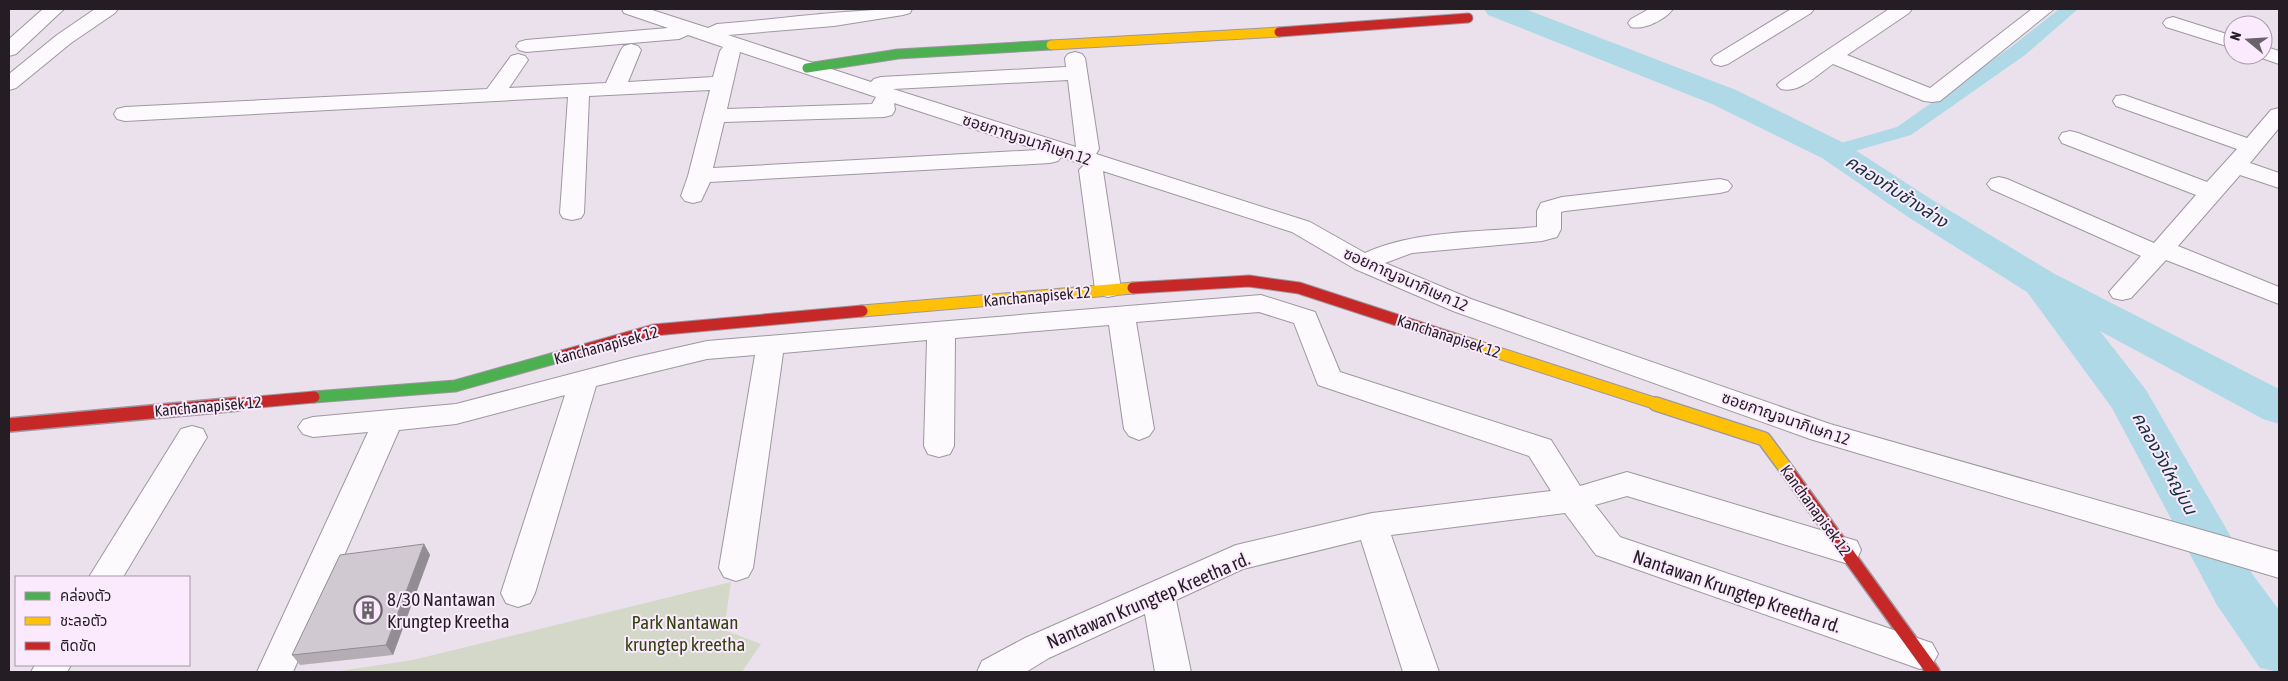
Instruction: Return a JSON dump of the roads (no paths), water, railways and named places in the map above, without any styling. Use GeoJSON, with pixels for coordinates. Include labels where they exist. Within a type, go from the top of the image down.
{"type":"FeatureCollection","features":[{"type":"Feature","properties":{"kind":"street"},"geometry":{"type":"LineString","coordinates":[[9,50],[54,9]]}},
{"type":"Feature","properties":{"kind":"street"},"geometry":{"type":"LineString","coordinates":[[9,84],[64,39],[108,9]]}},
{"type":"Feature","properties":{"kind":"street","name":"ซอยกาญจนาภิเษก 12"},"geometry":{"type":"LineString","coordinates":[[631,9],[807,68],[1300,227],[1364,263],[1462,305],[1821,432],[2276,563]]}},
{"type":"Feature","properties":{"kind":"street"},"geometry":{"type":"LineString","coordinates":[[718,30],[834,20],[903,9]]}},
{"type":"Feature","properties":{"kind":"street"},"geometry":{"type":"LineString","coordinates":[[1638,23],[1662,9]]}},
{"type":"Feature","properties":{"kind":"street"},"geometry":{"type":"LineString","coordinates":[[1721,60],[1804,9]]}},
{"type":"Feature","properties":{"kind":"street"},"geometry":{"type":"LineString","coordinates":[[1788,85],[1902,9]]}},
{"type":"Feature","properties":{"kind":"street"},"geometry":{"type":"LineString","coordinates":[[1831,56],[1932,96],[2044,9]]}},
{"type":"Feature","properties":{"kind":"street"},"geometry":{"type":"LineString","coordinates":[[807,68],[848,59],[887,55],[1347,28],[1468,18]]}},
{"type":"Feature","properties":{"kind":"street"},"geometry":{"type":"LineString","coordinates":[[2173,22],[2223,39]]}},
{"type":"Feature","properties":{"kind":"street"},"geometry":{"type":"LineString","coordinates":[[493,96],[522,53],[679,33]]}},
{"type":"Feature","properties":{"kind":"street"},"geometry":{"type":"LineString","coordinates":[[614,89],[630,50]]}},
{"type":"Feature","properties":{"kind":"street"},"geometry":{"type":"LineString","coordinates":[[730,51],[697,186],[1050,156]]}},
{"type":"Feature","properties":{"kind":"street"},"geometry":{"type":"LineString","coordinates":[[715,116],[884,110],[882,93],[1076,66],[1108,289]]}},
{"type":"Feature","properties":{"kind":"street"},"geometry":{"type":"LineString","coordinates":[[125,114],[722,83]]}},
{"type":"Feature","properties":{"kind":"street"},"geometry":{"type":"LineString","coordinates":[[572,213],[579,91]]}},
{"type":"Feature","properties":{"kind":"street"},"geometry":{"type":"LineString","coordinates":[[2124,101],[2251,147]]}},
{"type":"Feature","properties":{"kind":"street"},"geometry":{"type":"LineString","coordinates":[[2122,292],[2279,115]]}},
{"type":"Feature","properties":{"kind":"street"},"geometry":{"type":"LineString","coordinates":[[2070,138],[2211,192]]}},
{"type":"Feature","properties":{"kind":"street"},"geometry":{"type":"LineString","coordinates":[[2235,165],[2279,181]]}},
{"type":"Feature","properties":{"kind":"street"},"geometry":{"type":"LineString","coordinates":[[1999,184],[2159,252],[2279,296]]}},
{"type":"Feature","properties":{"kind":"street"},"geometry":{"type":"LineString","coordinates":[[1364,263],[1391,250],[1412,245],[1542,234],[1548,232],[1550,228],[1547,216],[1550,208],[1562,204],[1720,186]]}},
{"type":"Feature","properties":{"kind":"street","name":"Kanchanapisek 12"},"geometry":{"type":"LineString","coordinates":[[9,425],[242,402],[455,386],[654,330],[1108,289],[1249,281],[1299,288],[1764,439],[1927,663]]}},
{"type":"Feature","properties":{"kind":"street"},"geometry":{"type":"LineString","coordinates":[[313,427],[456,414],[699,352],[771,343],[1261,302],[1305,318],[1328,378],[1540,448],[1573,500]]}},
{"type":"Feature","properties":{"kind":"street"},"geometry":{"type":"LineString","coordinates":[[1121,314],[1139,429]]}},
{"type":"Feature","properties":{"kind":"street"},"geometry":{"type":"LineString","coordinates":[[939,446],[941,329]]}},
{"type":"Feature","properties":{"kind":"street"},"geometry":{"type":"LineString","coordinates":[[736,568],[771,343]]}},
{"type":"Feature","properties":{"kind":"street"},"geometry":{"type":"LineString","coordinates":[[518,594],[584,380]]}},
{"type":"Feature","properties":{"kind":"street"},"geometry":{"type":"LineString","coordinates":[[274,672],[388,420]]}},
{"type":"Feature","properties":{"kind":"street"},"geometry":{"type":"LineString","coordinates":[[107,576],[192,437]]}},
{"type":"Feature","properties":{"kind":"street","name":"Nantawan Krungtep Kreetha rd."},"geometry":{"type":"LineString","coordinates":[[995,672],[1037,648],[1236,558],[1372,524],[1573,500],[1627,484],[1747,522],[1845,550]]}},
{"type":"Feature","properties":{"kind":"street","name":"Nantawan Krungtep Kreetha rd."},"geometry":{"type":"LineString","coordinates":[[1573,500],[1608,546],[1927,663]]}},
{"type":"Feature","properties":{"kind":"street"},"geometry":{"type":"LineString","coordinates":[[1372,524],[1421,672]]}},
{"type":"Feature","properties":{"kind":"street"},"geometry":{"type":"LineString","coordinates":[[1158,593],[1173,672]]}},
{"type":"Feature","properties":{"kind":"waterway","name":"คลองทับช้างล่าง"},"geometry":{"type":"LineString","coordinates":[[1499,9],[1724,97],[1834,151],[1921,209],[2039,282],[2279,408]]}},
{"type":"Feature","properties":{"kind":"waterway"},"geometry":{"type":"LineString","coordinates":[[1834,151],[1904,131],[2018,51],[2069,9]]}},
{"type":"Feature","properties":{"kind":"waterway","name":"คลองวังใหญ่บน"},"geometry":{"type":"LineString","coordinates":[[2046,290],[2130,401],[2235,590],[2279,652]]}},
{"type":"Feature","properties":{"kind":"place","name":"8/30 Nantawan Krungtep Kreetha"},"geometry":{"type":"Point","coordinates":[368,610]}},
{"type":"Feature","properties":{"kind":"park label","name":"Park Nantawan krungtep kreetha"},"geometry":{"type":"Point","coordinates":[685,633]}}]}
